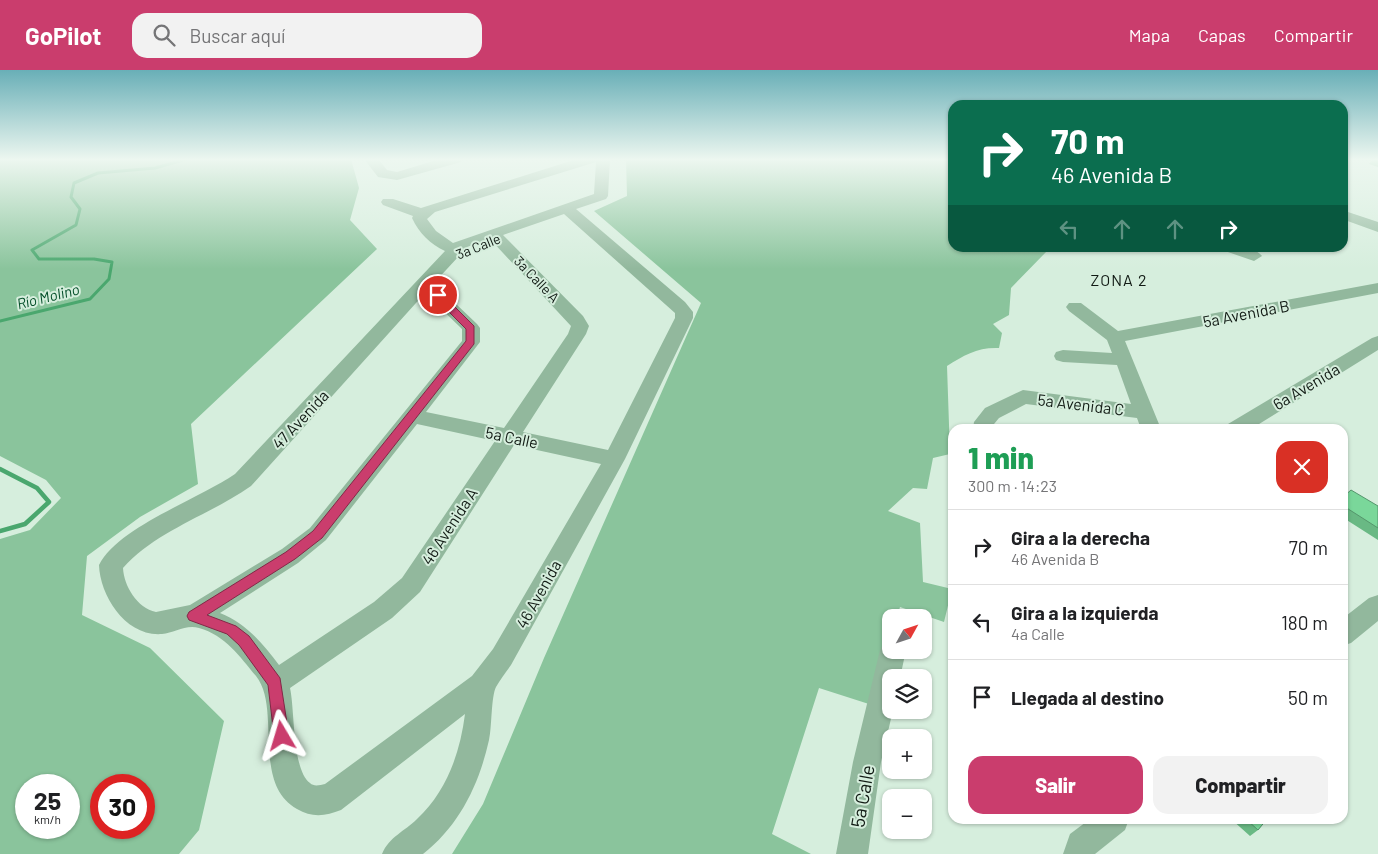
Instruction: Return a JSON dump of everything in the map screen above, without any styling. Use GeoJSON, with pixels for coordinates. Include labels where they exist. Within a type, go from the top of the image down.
{"type":"FeatureCollection","features":[{"type":"Feature","properties":{"kind":"street"},"geometry":{"type":"LineString","coordinates":[[454,253],[423,227],[419,218],[430,210],[476,196]]}},
{"type":"Feature","properties":{"kind":"street","name":"3a Calle"},"geometry":{"type":"LineString","coordinates":[[569,211],[601,196]]}},
{"type":"Feature","properties":{"kind":"street","name":"3a Calle"},"geometry":{"type":"LineString","coordinates":[[454,253],[495,235],[610,196]]}},
{"type":"Feature","properties":{"kind":"street"},"geometry":{"type":"LineString","coordinates":[[388,202],[422,214]]}},
{"type":"Feature","properties":{"kind":"street","name":"46 Avenida"},"geometry":{"type":"LineString","coordinates":[[275,683],[286,771],[292,786],[309,802],[318,802],[330,799],[482,685],[502,656],[614,459],[684,318],[684,312],[569,211]]}},
{"type":"Feature","properties":{"kind":"street"},"geometry":{"type":"LineString","coordinates":[[1348,216],[1378,227]]}},
{"type":"Feature","properties":{"kind":"street","name":"3a Calle A"},"geometry":{"type":"LineString","coordinates":[[495,235],[577,320],[580,326]]}},
{"type":"Feature","properties":{"kind":"street"},"geometry":{"type":"LineString","coordinates":[[1242,252],[1254,256]]}},
{"type":"Feature","properties":{"kind":"street","name":"47 Avenida"},"geometry":{"type":"LineString","coordinates":[[194,616],[156,623],[135,615],[113,583],[110,565],[125,549],[218,498],[243,480],[454,253]]}},
{"type":"Feature","properties":{"kind":"street"},"geometry":{"type":"LineString","coordinates":[[194,616],[290,556],[318,534],[470,342],[471,328],[426,284]]}},
{"type":"Feature","properties":{"kind":"street","name":"5a Avenida B"},"geometry":{"type":"LineString","coordinates":[[1115,337],[1378,288]]}},
{"type":"Feature","properties":{"kind":"street"},"geometry":{"type":"LineString","coordinates":[[1075,307],[1115,337],[1148,420]]}},
{"type":"Feature","properties":{"kind":"street","name":"46 Avenida A"},"geometry":{"type":"LineString","coordinates":[[275,683],[401,596],[411,585],[577,334],[580,326]]}},
{"type":"Feature","properties":{"kind":"street","name":"6a Avenida"},"geometry":{"type":"LineString","coordinates":[[1243,424],[1378,342]]}},
{"type":"Feature","properties":{"kind":"street"},"geometry":{"type":"LineString","coordinates":[[1063,356],[1125,360]]}},
{"type":"Feature","properties":{"kind":"street","name":"5a Avenida C"},"geometry":{"type":"LineString","coordinates":[[988,421],[1023,397],[1148,420]]}},
{"type":"Feature","properties":{"kind":"street","name":"5a Calle"},"geometry":{"type":"LineString","coordinates":[[410,416],[614,459]]}},
{"type":"Feature","properties":{"kind":"street"},"geometry":{"type":"LineString","coordinates":[[1348,629],[1378,606]]}},
{"type":"Feature","properties":{"kind":"street"},"geometry":{"type":"LineString","coordinates":[[194,616],[232,630],[244,640],[275,683]]}},
{"type":"Feature","properties":{"kind":"street","name":"5a Calle"},"geometry":{"type":"LineString","coordinates":[[852,854],[868,762],[891,659]]}},
{"type":"Feature","properties":{"kind":"street"},"geometry":{"type":"LineString","coordinates":[[398,854],[436,822],[457,791],[471,757],[480,720],[482,685]]}},
{"type":"Feature","properties":{"kind":"street"},"geometry":{"type":"LineString","coordinates":[[1079,854],[1081,845],[1108,824]]}},
{"type":"Feature","properties":{"kind":"green space"},"geometry":{"type":"Polygon","coordinates":[[[0,196],[357,196],[350,220],[377,249],[191,424],[198,484],[140,517],[87,556],[82,615],[150,648],[224,721],[199,830],[179,854],[0,854],[0,539],[30,530],[61,498],[46,480],[0,456],[0,196]]]}},
{"type":"Feature","properties":{"kind":"green space"},"geometry":{"type":"Polygon","coordinates":[[[627,196],[948,196],[948,252],[1046,252],[1011,288],[1009,315],[993,324],[1002,333],[999,348],[972,352],[947,366],[948,454],[933,458],[927,489],[913,488],[888,511],[920,523],[923,582],[948,588],[948,606],[944,622],[932,618],[932,609],[906,609],[900,607],[899,609],[882,609],[882,659],[885,659],[872,705],[819,688],[772,834],[811,854],[452,854],[483,804],[544,658],[701,303],[594,211],[627,196]]]}},
{"type":"Feature","properties":{"kind":"building"},"geometry":{"type":"Polygon","coordinates":[[[1351,490],[1378,506],[1378,528],[1348,509],[1348,493],[1351,490]]]}},
{"type":"Feature","properties":{"kind":"building"},"geometry":{"type":"Polygon","coordinates":[[[1251,824],[1263,824],[1258,830],[1251,824]]]}},
{"type":"Feature","properties":{"kind":"waterway","name":"Río Molino"},"geometry":{"type":"LineString","coordinates":[[0,321],[90,299],[109,279],[112,262],[94,259],[39,259],[32,250],[76,225],[80,209],[71,196]]}},
{"type":"Feature","properties":{"kind":"waterway","name":"Río Molino"},"geometry":{"type":"LineString","coordinates":[[0,469],[37,488],[49,502],[25,524],[0,531]]}},
{"type":"Feature","properties":{"kind":"district","name":"ZONA 2"},"geometry":{"type":"Point","coordinates":[1119,279]}},
{"type":"Feature","properties":{"kind":"route"},"geometry":{"type":"LineString","coordinates":[[282,736],[275,683],[244,640],[232,630],[215,622],[194,616],[290,556],[318,534],[470,342],[471,328],[438,295]]}}]}
